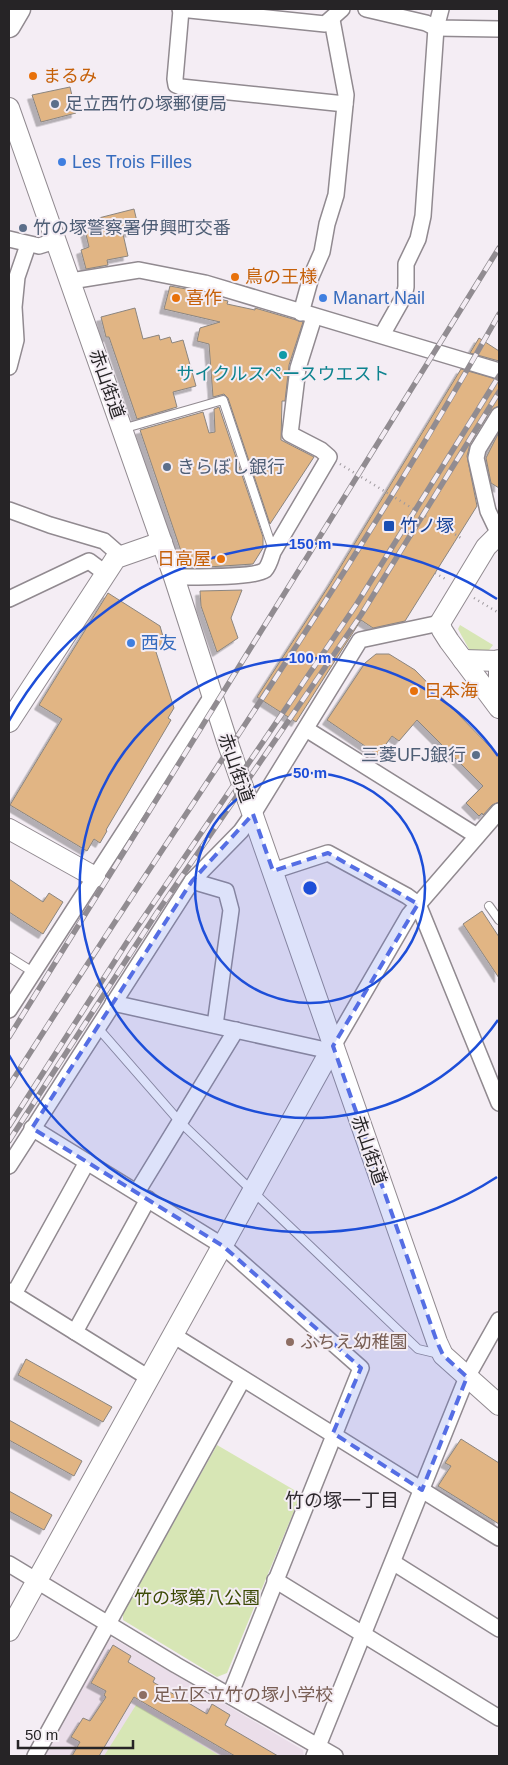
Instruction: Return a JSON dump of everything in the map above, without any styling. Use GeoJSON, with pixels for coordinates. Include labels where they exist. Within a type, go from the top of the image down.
{"type":"FeatureCollection","features":[{"type":"Feature","properties":{"kind":"main road"},"geometry":{"type":"LineString","coordinates":[[9,26],[19,9]]}},
{"type":"Feature","properties":{"kind":"street"},"geometry":{"type":"LineString","coordinates":[[337,14],[325,24],[181,9],[175,79],[176,85],[345,104]]}},
{"type":"Feature","properties":{"kind":"street"},"geometry":{"type":"LineString","coordinates":[[367,9],[426,23],[436,28],[499,28]]}},
{"type":"Feature","properties":{"kind":"street"},"geometry":{"type":"LineString","coordinates":[[382,335],[404,296],[406,264],[418,239],[423,216],[436,28],[441,9]]}},
{"type":"Feature","properties":{"kind":"street"},"geometry":{"type":"LineString","coordinates":[[174,577],[259,573],[266,568],[328,457],[321,450],[290,434],[298,368],[308,314],[311,277],[322,252],[336,195],[346,95],[337,14]]}},
{"type":"Feature","properties":{"kind":"street","name":"赤山街道"},"geometry":{"type":"LineString","coordinates":[[9,108],[162,542],[212,696],[332,1048],[443,1355],[499,1405]]}},
{"type":"Feature","properties":{"kind":"street"},"geometry":{"type":"LineString","coordinates":[[9,239],[28,245],[39,246],[55,241]]}},
{"type":"Feature","properties":{"kind":"street"},"geometry":{"type":"LineString","coordinates":[[9,367],[16,340],[14,307],[17,277],[28,245]]}},
{"type":"Feature","properties":{"kind":"street"},"geometry":{"type":"LineString","coordinates":[[71,281],[139,270],[205,283],[499,371]]}},
{"type":"Feature","properties":{"kind":"street"},"geometry":{"type":"LineString","coordinates":[[9,1166],[192,881],[241,831],[253,814],[360,640],[440,623],[486,547],[499,534],[488,511],[476,458],[478,449],[499,415]]}},
{"type":"Feature","properties":{"kind":"street"},"geometry":{"type":"LineString","coordinates":[[9,510],[104,541],[120,555]]}},
{"type":"Feature","properties":{"kind":"street"},"geometry":{"type":"LineString","coordinates":[[9,722],[105,573],[120,555],[162,542]]}},
{"type":"Feature","properties":{"kind":"street"},"geometry":{"type":"LineString","coordinates":[[9,599],[89,561],[105,573]]}},
{"type":"Feature","properties":{"kind":"street"},"geometry":{"type":"LineString","coordinates":[[440,623],[442,630],[499,708]]}},
{"type":"Feature","properties":{"kind":"street"},"geometry":{"type":"LineString","coordinates":[[463,660],[499,660],[499,685]]}},
{"type":"Feature","properties":{"kind":"street"},"geometry":{"type":"LineString","coordinates":[[9,1010],[104,866],[212,696]]}},
{"type":"Feature","properties":{"kind":"street"},"geometry":{"type":"LineString","coordinates":[[306,728],[477,836]]}},
{"type":"Feature","properties":{"kind":"street"},"geometry":{"type":"LineString","coordinates":[[9,1631],[332,1048],[409,915],[499,811]]}},
{"type":"Feature","properties":{"kind":"street"},"geometry":{"type":"LineString","coordinates":[[9,829],[95,877]]}},
{"type":"Feature","properties":{"kind":"street"},"geometry":{"type":"LineString","coordinates":[[273,871],[328,853],[407,896],[418,904],[499,1102]]}},
{"type":"Feature","properties":{"kind":"street"},"geometry":{"type":"LineString","coordinates":[[192,881],[226,891],[231,910],[215,1026]]}},
{"type":"Feature","properties":{"kind":"street"},"geometry":{"type":"LineString","coordinates":[[113,1003],[215,1026],[332,1048]]}},
{"type":"Feature","properties":{"kind":"street"},"geometry":{"type":"LineString","coordinates":[[75,1332],[180,1122],[236,1030]]}},
{"type":"Feature","properties":{"kind":"street"},"geometry":{"type":"LineString","coordinates":[[32,1128],[223,1246],[361,1368],[333,1433],[230,1695]]}},
{"type":"Feature","properties":{"kind":"street"},"geometry":{"type":"LineString","coordinates":[[87,1162],[11,1292],[149,1378]]}},
{"type":"Feature","properties":{"kind":"street"},"geometry":{"type":"LineString","coordinates":[[317,1752],[467,1377],[499,1320]]}},
{"type":"Feature","properties":{"kind":"street"},"geometry":{"type":"LineString","coordinates":[[173,1335],[499,1538]]}},
{"type":"Feature","properties":{"kind":"street"},"geometry":{"type":"LineString","coordinates":[[35,1756],[109,1625],[243,1379]]}},
{"type":"Feature","properties":{"kind":"street"},"geometry":{"type":"LineString","coordinates":[[394,1563],[499,1629]]}},
{"type":"Feature","properties":{"kind":"street"},"geometry":{"type":"LineString","coordinates":[[9,1564],[230,1695],[317,1752],[336,1756]]}},
{"type":"Feature","properties":{"kind":"street"},"geometry":{"type":"LineString","coordinates":[[276,1580],[499,1718]]}},
{"type":"Feature","properties":{"kind":"lane"},"geometry":{"type":"LineString","coordinates":[[122,429],[223,400],[274,552]]}},
{"type":"Feature","properties":{"kind":"lane"},"geometry":{"type":"LineString","coordinates":[[489,906],[499,920]]}},
{"type":"Feature","properties":{"kind":"lane"},"geometry":{"type":"LineString","coordinates":[[9,957],[33,972]]}},
{"type":"Feature","properties":{"kind":"lane"},"geometry":{"type":"LineString","coordinates":[[98,1028],[180,1122],[418,1349],[443,1355]]}},
{"type":"Feature","properties":{"kind":"path"},"geometry":{"type":"LineString","coordinates":[[351,471],[462,538]]}},
{"type":"Feature","properties":{"kind":"highlighted area"},"geometry":{"type":"Polygon","coordinates":[[[253,814],[273,871],[328,853],[418,904],[333,1046],[437,1342],[443,1355],[467,1377],[422,1490],[333,1433],[361,1368],[223,1246],[32,1128],[192,881],[253,814]]]}},
{"type":"Feature","properties":{"kind":"shaded area","name":"足立区立竹の塚小学校"},"geometry":{"type":"Polygon","coordinates":[[[114,1639],[303,1750],[304,1756],[43,1756],[108,1640],[114,1639]]]}},
{"type":"Feature","properties":{"kind":"green space"},"geometry":{"type":"Polygon","coordinates":[[[460,625],[493,645],[486,654],[470,651],[458,629],[460,625]]]}},
{"type":"Feature","properties":{"kind":"green space","name":"竹の塚第八公園"},"geometry":{"type":"Polygon","coordinates":[[[217,1445],[301,1494],[227,1673],[217,1677],[123,1620],[123,1613],[217,1445]]]}},
{"type":"Feature","properties":{"kind":"green space"},"geometry":{"type":"Polygon","coordinates":[[[136,1705],[220,1756],[104,1756],[136,1705]]]}},
{"type":"Feature","properties":{"kind":"building"},"geometry":{"type":"Polygon","coordinates":[[[70,87],[76,113],[41,122],[32,95],[70,87]]]}},
{"type":"Feature","properties":{"kind":"building"},"geometry":{"type":"Polygon","coordinates":[[[134,209],[139,230],[123,234],[128,256],[107,260],[108,265],[86,269],[81,250],[89,247],[83,222],[134,209]]]}},
{"type":"Feature","properties":{"kind":"building"},"geometry":{"type":"Polygon","coordinates":[[[170,286],[202,292],[202,295],[228,301],[227,304],[255,310],[255,308],[303,322],[289,365],[285,401],[282,401],[281,440],[314,457],[270,524],[228,398],[224,394],[213,397],[209,344],[197,341],[200,328],[220,322],[164,309],[170,286]]]}},
{"type":"Feature","properties":{"kind":"building"},"geometry":{"type":"Polygon","coordinates":[[[135,308],[143,339],[159,335],[160,340],[170,337],[172,343],[183,340],[196,386],[173,392],[177,407],[137,419],[109,337],[106,337],[101,317],[135,308]]]}},
{"type":"Feature","properties":{"kind":"building"},"geometry":{"type":"Polygon","coordinates":[[[479,338],[499,351],[499,361],[470,353],[479,338]]]}},
{"type":"Feature","properties":{"kind":"building"},"geometry":{"type":"Polygon","coordinates":[[[461,369],[499,380],[499,406],[491,410],[470,444],[467,456],[477,506],[405,621],[373,628],[361,620],[296,722],[257,697],[330,584],[461,369]]]}},
{"type":"Feature","properties":{"kind":"building"},"geometry":{"type":"Polygon","coordinates":[[[219,407],[263,537],[263,548],[253,564],[193,568],[186,566],[140,430],[203,412],[209,433],[215,432],[214,409],[219,407]]]}},
{"type":"Feature","properties":{"kind":"building"},"geometry":{"type":"Polygon","coordinates":[[[499,432],[499,488],[491,483],[486,458],[499,432]]]}},
{"type":"Feature","properties":{"kind":"building"},"geometry":{"type":"Polygon","coordinates":[[[242,590],[231,618],[238,638],[217,652],[201,606],[200,591],[242,590]]]}},
{"type":"Feature","properties":{"kind":"building"},"geometry":{"type":"Polygon","coordinates":[[[108,593],[160,626],[164,640],[156,652],[174,708],[168,718],[171,720],[100,843],[94,839],[87,851],[10,805],[62,719],[39,705],[108,593]]]}},
{"type":"Feature","properties":{"kind":"building"},"geometry":{"type":"Polygon","coordinates":[[[376,654],[389,654],[415,670],[499,756],[499,802],[492,805],[483,815],[482,813],[479,816],[466,803],[483,786],[417,720],[399,741],[392,736],[378,755],[327,720],[365,663],[376,654]]]}},
{"type":"Feature","properties":{"kind":"building"},"geometry":{"type":"Polygon","coordinates":[[[9,879],[43,902],[49,893],[63,902],[43,934],[9,912],[9,879]]]}},
{"type":"Feature","properties":{"kind":"building"},"geometry":{"type":"Polygon","coordinates":[[[482,911],[499,937],[499,978],[463,924],[482,911]]]}},
{"type":"Feature","properties":{"kind":"building"},"geometry":{"type":"Polygon","coordinates":[[[26,1359],[112,1407],[103,1422],[18,1375],[26,1359]]]}},
{"type":"Feature","properties":{"kind":"building"},"geometry":{"type":"Polygon","coordinates":[[[9,1420],[82,1461],[74,1476],[9,1440],[9,1420]]]}},
{"type":"Feature","properties":{"kind":"building"},"geometry":{"type":"Polygon","coordinates":[[[461,1439],[499,1463],[499,1524],[438,1486],[451,1466],[445,1463],[461,1439]]]}},
{"type":"Feature","properties":{"kind":"building"},"geometry":{"type":"Polygon","coordinates":[[[9,1491],[52,1515],[44,1530],[9,1511],[9,1491]]]}},
{"type":"Feature","properties":{"kind":"building"},"geometry":{"type":"Polygon","coordinates":[[[113,1645],[131,1656],[128,1662],[155,1678],[153,1682],[207,1714],[212,1704],[230,1715],[225,1725],[278,1756],[235,1756],[134,1697],[99,1756],[72,1756],[80,1742],[71,1737],[83,1718],[90,1721],[106,1697],[104,1695],[106,1691],[91,1683],[113,1645]]]}},
{"type":"Feature","properties":{"kind":"railway"},"geometry":{"type":"LineString","coordinates":[[9,1037],[499,248]]}},
{"type":"Feature","properties":{"kind":"railway"},"geometry":{"type":"LineString","coordinates":[[9,1086],[382,511],[442,413],[499,314]]}},
{"type":"Feature","properties":{"kind":"railway"},"geometry":{"type":"LineString","coordinates":[[9,1126],[127,942],[356,605],[499,376]]}},
{"type":"Feature","properties":{"kind":"railway"},"geometry":{"type":"LineString","coordinates":[[9,1141],[156,914],[361,615],[499,392]]}},
{"type":"Feature","properties":{"kind":"place","name":"まるみ"},"geometry":{"type":"Point","coordinates":[33,76]}},
{"type":"Feature","properties":{"kind":"place","name":"足立西竹の塚郵便局"},"geometry":{"type":"Point","coordinates":[55,104]}},
{"type":"Feature","properties":{"kind":"place","name":"Les Trois Filles"},"geometry":{"type":"Point","coordinates":[62,162]}},
{"type":"Feature","properties":{"kind":"place","name":"竹の塚警察署伊興町交番"},"geometry":{"type":"Point","coordinates":[23,228]}},
{"type":"Feature","properties":{"kind":"place","name":"鳥の王様"},"geometry":{"type":"Point","coordinates":[235,277]}},
{"type":"Feature","properties":{"kind":"place","name":"喜作"},"geometry":{"type":"Point","coordinates":[176,298]}},
{"type":"Feature","properties":{"kind":"place","name":"Manart Nail"},"geometry":{"type":"Point","coordinates":[323,298]}},
{"type":"Feature","properties":{"kind":"place","name":"サイクルスペースウエスト"},"geometry":{"type":"Point","coordinates":[283,355]}},
{"type":"Feature","properties":{"kind":"place","name":"きらぼし銀行"},"geometry":{"type":"Point","coordinates":[167,467]}},
{"type":"Feature","properties":{"kind":"place","name":"竹ノ塚"},"geometry":{"type":"Point","coordinates":[389,526]}},
{"type":"Feature","properties":{"kind":"place","name":"日高屋"},"geometry":{"type":"Point","coordinates":[221,559]}},
{"type":"Feature","properties":{"kind":"place","name":"西友"},"geometry":{"type":"Point","coordinates":[131,643]}},
{"type":"Feature","properties":{"kind":"place","name":"日本海"},"geometry":{"type":"Point","coordinates":[414,691]}},
{"type":"Feature","properties":{"kind":"place","name":"三菱UFJ銀行"},"geometry":{"type":"Point","coordinates":[476,755]}},
{"type":"Feature","properties":{"kind":"place","name":"ふちえ幼稚園"},"geometry":{"type":"Point","coordinates":[290,1342]}},
{"type":"Feature","properties":{"kind":"place","name":"足立区立竹の塚小学校"},"geometry":{"type":"Point","coordinates":[143,1695]}},
{"type":"Feature","properties":{"kind":"district","name":"竹の塚一丁目"},"geometry":{"type":"Point","coordinates":[342,1500]}}]}
